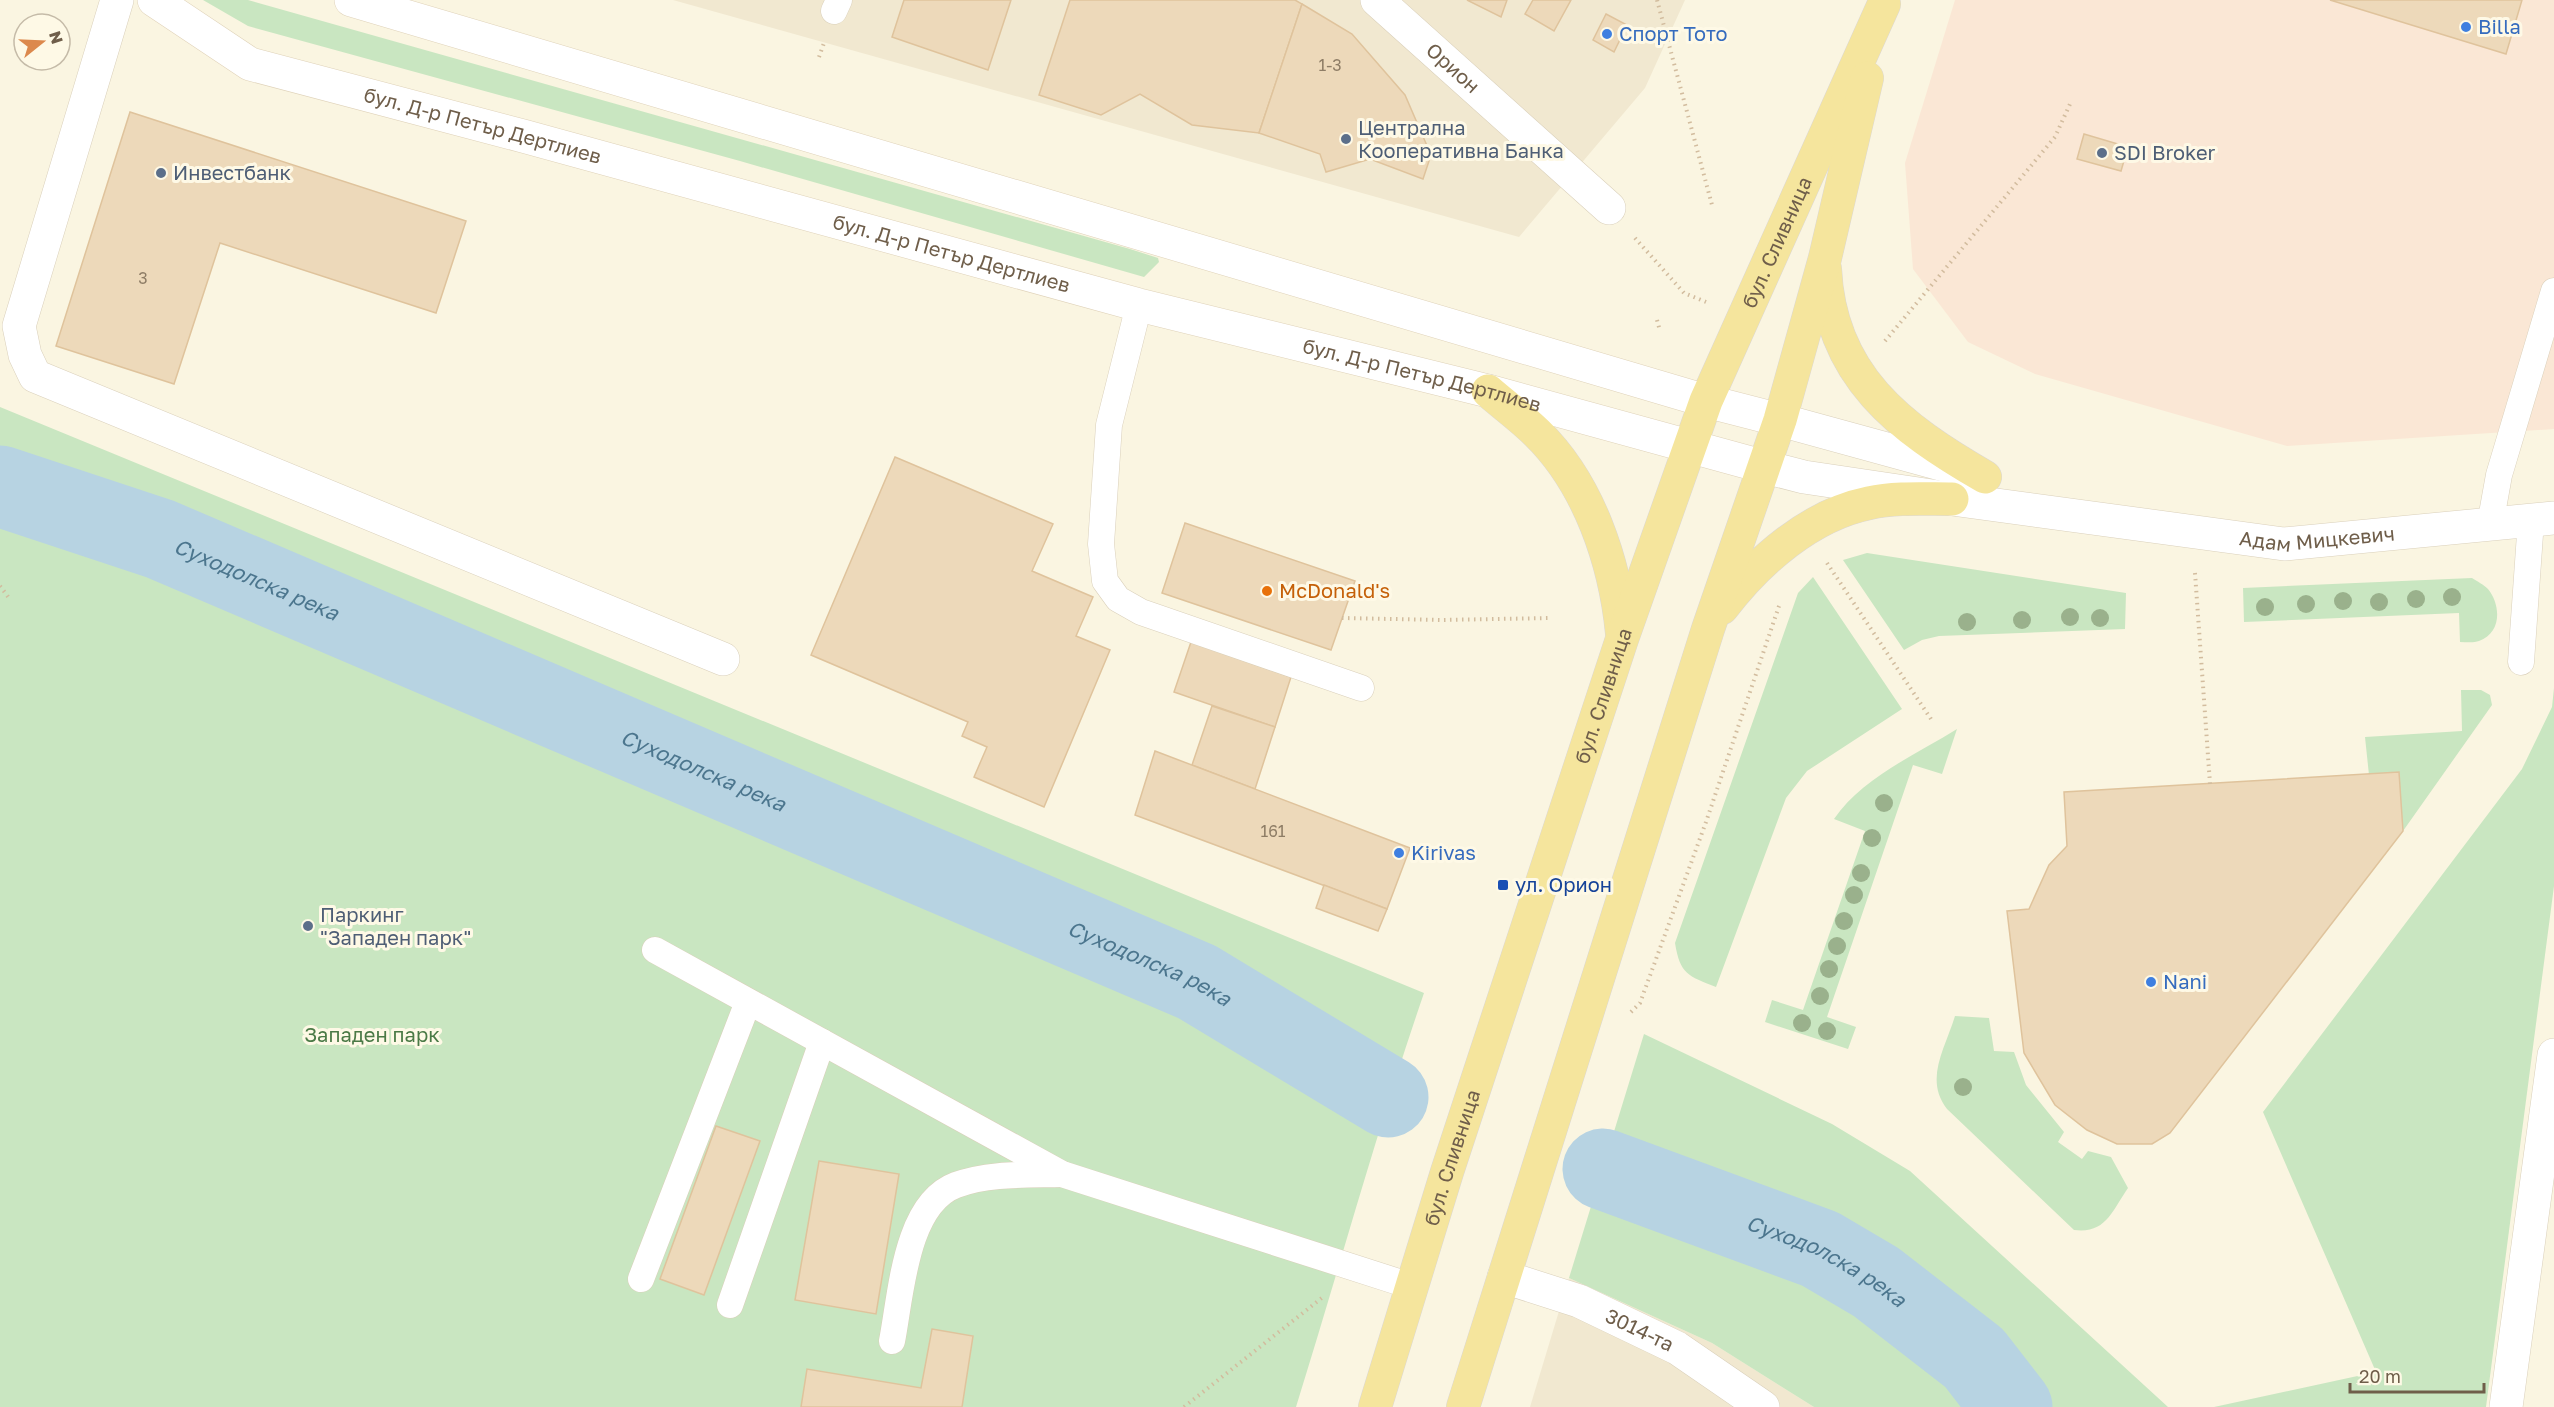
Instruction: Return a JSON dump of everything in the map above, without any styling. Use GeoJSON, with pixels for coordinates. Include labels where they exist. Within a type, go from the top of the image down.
{"type":"FeatureCollection","features":[{"type":"Feature","properties":{"kind":"main road","name":"бул. Сливница"},"geometry":{"type":"LineString","coordinates":[[1376,1407],[1411,1286],[1622,639],[1706,401],[1885,2]]}},
{"type":"Feature","properties":{"kind":"main road","name":"бул. Сливница"},"geometry":{"type":"LineString","coordinates":[[1462,1407],[1708,629],[1780,420],[1825,258],[1885,2]]}},
{"type":"Feature","properties":{"kind":"main road"},"geometry":{"type":"LineString","coordinates":[[1825,258],[1826,280],[1834,319],[1850,358],[1867,386],[1888,411],[1911,430],[1942,452],[1985,477]]}},
{"type":"Feature","properties":{"kind":"main road"},"geometry":{"type":"LineString","coordinates":[[1488,391],[1538,434],[1584,500],[1599,528],[1613,572],[1622,639]]}},
{"type":"Feature","properties":{"kind":"main road"},"geometry":{"type":"LineString","coordinates":[[1708,629],[1732,596],[1763,562],[1799,534],[1826,518],[1853,507],[1882,501],[1952,499]]}},
{"type":"Feature","properties":{"kind":"street"},"geometry":{"type":"LineString","coordinates":[[117,0],[19,326],[25,355],[35,376],[723,659]]}},
{"type":"Feature","properties":{"kind":"street","name":"бул. Д-р Петър Дертлиев"},"geometry":{"type":"LineString","coordinates":[[154,0],[250,64],[523,136],[1139,305],[1488,391],[1765,467]]}},
{"type":"Feature","properties":{"kind":"street"},"geometry":{"type":"LineString","coordinates":[[351,0],[1706,401],[1780,420]]}},
{"type":"Feature","properties":{"kind":"street","name":"Орион"},"geometry":{"type":"LineString","coordinates":[[1378,0],[1609,208]]}},
{"type":"Feature","properties":{"kind":"street","name":"Адам Мицкевич"},"geometry":{"type":"LineString","coordinates":[[1780,420],[1985,477],[2080,516]]}},
{"type":"Feature","properties":{"kind":"street","name":"Адам Мицкевич"},"geometry":{"type":"LineString","coordinates":[[1765,467],[1804,477],[1952,499],[2284,543],[2542,519]]}},
{"type":"Feature","properties":{"kind":"street"},"geometry":{"type":"LineString","coordinates":[[2506,1407],[2554,1055]]}},
{"type":"Feature","properties":{"kind":"street","name":"3014-та"},"geometry":{"type":"LineString","coordinates":[[1503,1277],[1579,1301],[1677,1348],[1764,1407]]}},
{"type":"Feature","properties":{"kind":"lane"},"geometry":{"type":"LineString","coordinates":[[2490,525],[2499,475],[2554,291]]}},
{"type":"Feature","properties":{"kind":"lane"},"geometry":{"type":"LineString","coordinates":[[1139,305],[1109,425],[1102,505],[1105,581],[1118,599],[1141,612],[1361,688]]}},
{"type":"Feature","properties":{"kind":"lane"},"geometry":{"type":"LineString","coordinates":[[2521,662],[2542,519]]}},
{"type":"Feature","properties":{"kind":"lane"},"geometry":{"type":"LineString","coordinates":[[655,950],[1062,1174],[1411,1286]]}},
{"type":"Feature","properties":{"kind":"lane"},"geometry":{"type":"LineString","coordinates":[[641,1279],[748,1002]]}},
{"type":"Feature","properties":{"kind":"lane"},"geometry":{"type":"LineString","coordinates":[[730,1305],[822,1042]]}},
{"type":"Feature","properties":{"kind":"lane"},"geometry":{"type":"LineString","coordinates":[[892,1341],[912,1240],[928,1205],[954,1185],[990,1176],[1062,1174]]}},
{"type":"Feature","properties":{"kind":"path"},"geometry":{"type":"LineString","coordinates":[[1657,0],[1712,206]]}},
{"type":"Feature","properties":{"kind":"path"},"geometry":{"type":"LineString","coordinates":[[1880,347],[2055,137],[2070,104]]}},
{"type":"Feature","properties":{"kind":"path"},"geometry":{"type":"LineString","coordinates":[[1609,208],[1684,293],[1701,300]]}},
{"type":"Feature","properties":{"kind":"path"},"geometry":{"type":"LineString","coordinates":[[1657,320],[1660,331]]}},
{"type":"Feature","properties":{"kind":"path"},"geometry":{"type":"LineString","coordinates":[[1821,555],[1931,719]]}},
{"type":"Feature","properties":{"kind":"path"},"geometry":{"type":"LineString","coordinates":[[2195,573],[2210,784]]}},
{"type":"Feature","properties":{"kind":"path"},"geometry":{"type":"LineString","coordinates":[[0,586],[9,598]]}},
{"type":"Feature","properties":{"kind":"path"},"geometry":{"type":"LineString","coordinates":[[1640,1003],[1785,596]]}},
{"type":"Feature","properties":{"kind":"path"},"geometry":{"type":"LineString","coordinates":[[1342,618],[1441,620],[1551,618]]}},
{"type":"Feature","properties":{"kind":"path"},"geometry":{"type":"LineString","coordinates":[[1184,1407],[1356,1270]]}},
{"type":"Feature","properties":{"kind":"shaded area"},"geometry":{"type":"Polygon","coordinates":[[[673,0],[1685,0],[1645,88],[1519,237],[673,0]]]}},
{"type":"Feature","properties":{"kind":"shaded area"},"geometry":{"type":"Polygon","coordinates":[[[1955,0],[2554,0],[2554,429],[2287,446],[2035,374],[1968,342],[1913,269],[1905,163],[1955,0]]]}},
{"type":"Feature","properties":{"kind":"shaded area"},"geometry":{"type":"Polygon","coordinates":[[[1569,1278],[1712,1343],[1814,1407],[1530,1407],[1569,1278]]]}},
{"type":"Feature","properties":{"kind":"green space"},"geometry":{"type":"Polygon","coordinates":[[[203,0],[248,0],[1130,249],[1158,258],[1159,262],[1144,277],[740,161],[248,26],[203,0]]]}},
{"type":"Feature","properties":{"kind":"green space","name":"Западен парк"},"geometry":{"type":"Polygon","coordinates":[[[0,407],[1424,993],[1374,1148],[1296,1407],[0,1407],[0,407]]]}},
{"type":"Feature","properties":{"kind":"green space"},"geometry":{"type":"Polygon","coordinates":[[[1867,553],[2126,593],[2125,629],[1939,636],[1922,640],[1904,650],[1843,560],[1867,553]]]}},
{"type":"Feature","properties":{"kind":"green space"},"geometry":{"type":"Polygon","coordinates":[[[1813,577],[1902,709],[1807,771],[1786,798],[1716,987],[1698,980],[1683,968],[1675,943],[1798,593],[1813,577]]]}},
{"type":"Feature","properties":{"kind":"green space"},"geometry":{"type":"Polygon","coordinates":[[[2472,578],[2488,589],[2497,610],[2492,632],[2477,642],[2460,642],[2459,613],[2244,622],[2243,588],[2472,578]]]}},
{"type":"Feature","properties":{"kind":"green space"},"geometry":{"type":"Polygon","coordinates":[[[2554,688],[2554,886],[2486,1407],[2214,1407],[2376,1372],[2263,1112],[2522,769],[2552,707],[2554,688]]]}},
{"type":"Feature","properties":{"kind":"green space"},"geometry":{"type":"Polygon","coordinates":[[[2461,690],[2481,690],[2490,695],[2492,705],[2403,831],[2399,773],[2369,775],[2365,737],[2462,731],[2461,690]]]}},
{"type":"Feature","properties":{"kind":"green space"},"geometry":{"type":"Polygon","coordinates":[[[1957,729],[1942,774],[1913,765],[1827,1017],[1856,1027],[1848,1049],[1765,1022],[1772,1000],[1803,1010],[1865,831],[1834,819],[1859,791],[1874,779],[1957,729]]]}},
{"type":"Feature","properties":{"kind":"green space"},"geometry":{"type":"Polygon","coordinates":[[[1955,1016],[1989,1018],[1994,1051],[2014,1052],[2026,1085],[2064,1132],[2058,1142],[2082,1159],[2088,1151],[2111,1157],[2128,1188],[2101,1225],[2085,1230],[2074,1230],[1947,1109],[1940,1098],[1937,1075],[1942,1052],[1955,1016]]]}},
{"type":"Feature","properties":{"kind":"green space"},"geometry":{"type":"Polygon","coordinates":[[[1644,1034],[1832,1124],[1910,1171],[2168,1407],[1814,1407],[1712,1343],[1569,1278],[1644,1034]]]}},
{"type":"Feature","properties":{"kind":"building"},"geometry":{"type":"Polygon","coordinates":[[[904,0],[1011,0],[988,70],[892,37],[904,0]]]}},
{"type":"Feature","properties":{"kind":"building"},"geometry":{"type":"Polygon","coordinates":[[[1070,0],[1295,0],[1302,4],[1259,133],[1192,125],[1140,94],[1101,115],[1039,95],[1070,0]]]}},
{"type":"Feature","properties":{"kind":"building"},"geometry":{"type":"Polygon","coordinates":[[[1467,0],[1507,0],[1501,17],[1467,0]]]}},
{"type":"Feature","properties":{"kind":"building"},"geometry":{"type":"Polygon","coordinates":[[[1533,0],[1571,0],[1554,31],[1525,14],[1533,0]]]}},
{"type":"Feature","properties":{"kind":"building","name":"Billa"},"geometry":{"type":"Polygon","coordinates":[[[2330,0],[2522,0],[2506,54],[2330,0]]]}},
{"type":"Feature","properties":{"kind":"building"},"geometry":{"type":"Polygon","coordinates":[[[1302,4],[1352,34],[1405,95],[1431,155],[1423,179],[1370,159],[1326,172],[1320,154],[1259,133],[1302,4]]]}},
{"type":"Feature","properties":{"kind":"building"},"geometry":{"type":"Polygon","coordinates":[[[1606,14],[1627,25],[1614,52],[1593,40],[1606,14]]]}},
{"type":"Feature","properties":{"kind":"building"},"geometry":{"type":"Polygon","coordinates":[[[130,112],[466,221],[436,313],[220,243],[174,384],[56,346],[130,112]]]}},
{"type":"Feature","properties":{"kind":"building","name":"SDI Broker"},"geometry":{"type":"Polygon","coordinates":[[[2084,134],[2128,147],[2121,171],[2077,159],[2084,134]]]}},
{"type":"Feature","properties":{"kind":"building"},"geometry":{"type":"Polygon","coordinates":[[[895,457],[1053,524],[1032,571],[1093,597],[1076,636],[1110,650],[1044,807],[974,777],[987,747],[962,736],[968,722],[811,655],[895,457]]]}},
{"type":"Feature","properties":{"kind":"building"},"geometry":{"type":"Polygon","coordinates":[[[1185,523],[1355,581],[1331,650],[1162,593],[1185,523]]]}},
{"type":"Feature","properties":{"kind":"building"},"geometry":{"type":"Polygon","coordinates":[[[1191,642],[1291,677],[1275,727],[1174,692],[1191,642]]]}},
{"type":"Feature","properties":{"kind":"building"},"geometry":{"type":"Polygon","coordinates":[[[1212,706],[1275,727],[1255,789],[1192,765],[1212,706]]]}},
{"type":"Feature","properties":{"kind":"building"},"geometry":{"type":"Polygon","coordinates":[[[1155,751],[1410,848],[1387,909],[1135,815],[1155,751]]]}},
{"type":"Feature","properties":{"kind":"building","name":"Nani"},"geometry":{"type":"Polygon","coordinates":[[[2399,772],[2403,831],[2170,1133],[2152,1144],[2117,1144],[2087,1130],[2055,1105],[2024,1053],[2007,911],[2029,909],[2049,865],[2067,846],[2064,792],[2399,772]]]}},
{"type":"Feature","properties":{"kind":"building"},"geometry":{"type":"Polygon","coordinates":[[[1324,885],[1387,909],[1378,931],[1316,908],[1324,885]]]}},
{"type":"Feature","properties":{"kind":"building"},"geometry":{"type":"Polygon","coordinates":[[[716,1126],[760,1141],[704,1295],[660,1279],[716,1126]]]}},
{"type":"Feature","properties":{"kind":"building"},"geometry":{"type":"Polygon","coordinates":[[[819,1161],[899,1174],[876,1314],[795,1300],[819,1161]]]}},
{"type":"Feature","properties":{"kind":"building"},"geometry":{"type":"Polygon","coordinates":[[[932,1329],[973,1336],[962,1407],[801,1407],[807,1369],[921,1388],[932,1329]]]}},
{"type":"Feature","properties":{"kind":"waterway","name":"Суходолска река"},"geometry":{"type":"LineString","coordinates":[[0,486],[160,539],[1197,982],[1388,1097]]}},
{"type":"Feature","properties":{"kind":"waterway","name":"Суходолска река"},"geometry":{"type":"LineString","coordinates":[[1603,1169],[1820,1249],[1876,1282],[1974,1358],[2012,1407]]}},
{"type":"Feature","properties":{"kind":"place","name":"Billa"},"geometry":{"type":"Point","coordinates":[2466,27]}},
{"type":"Feature","properties":{"kind":"place","name":"Спорт Тото"},"geometry":{"type":"Point","coordinates":[1607,34]}},
{"type":"Feature","properties":{"kind":"place","name":"Централна Кооперативна Банка"},"geometry":{"type":"Point","coordinates":[1346,139]}},
{"type":"Feature","properties":{"kind":"place","name":"SDI Broker"},"geometry":{"type":"Point","coordinates":[2102,153]}},
{"type":"Feature","properties":{"kind":"place","name":"Инвестбанк"},"geometry":{"type":"Point","coordinates":[161,173]}},
{"type":"Feature","properties":{"kind":"place","name":"McDonald's"},"geometry":{"type":"Point","coordinates":[1267,591]}},
{"type":"Feature","properties":{"kind":"place","name":"Kirivas"},"geometry":{"type":"Point","coordinates":[1399,853]}},
{"type":"Feature","properties":{"kind":"place","name":"ул. Орион"},"geometry":{"type":"Point","coordinates":[1503,885]}},
{"type":"Feature","properties":{"kind":"place","name":"Паркинг \"Западен парк\""},"geometry":{"type":"Point","coordinates":[308,926]}},
{"type":"Feature","properties":{"kind":"place","name":"Nani"},"geometry":{"type":"Point","coordinates":[2151,982]}}]}
